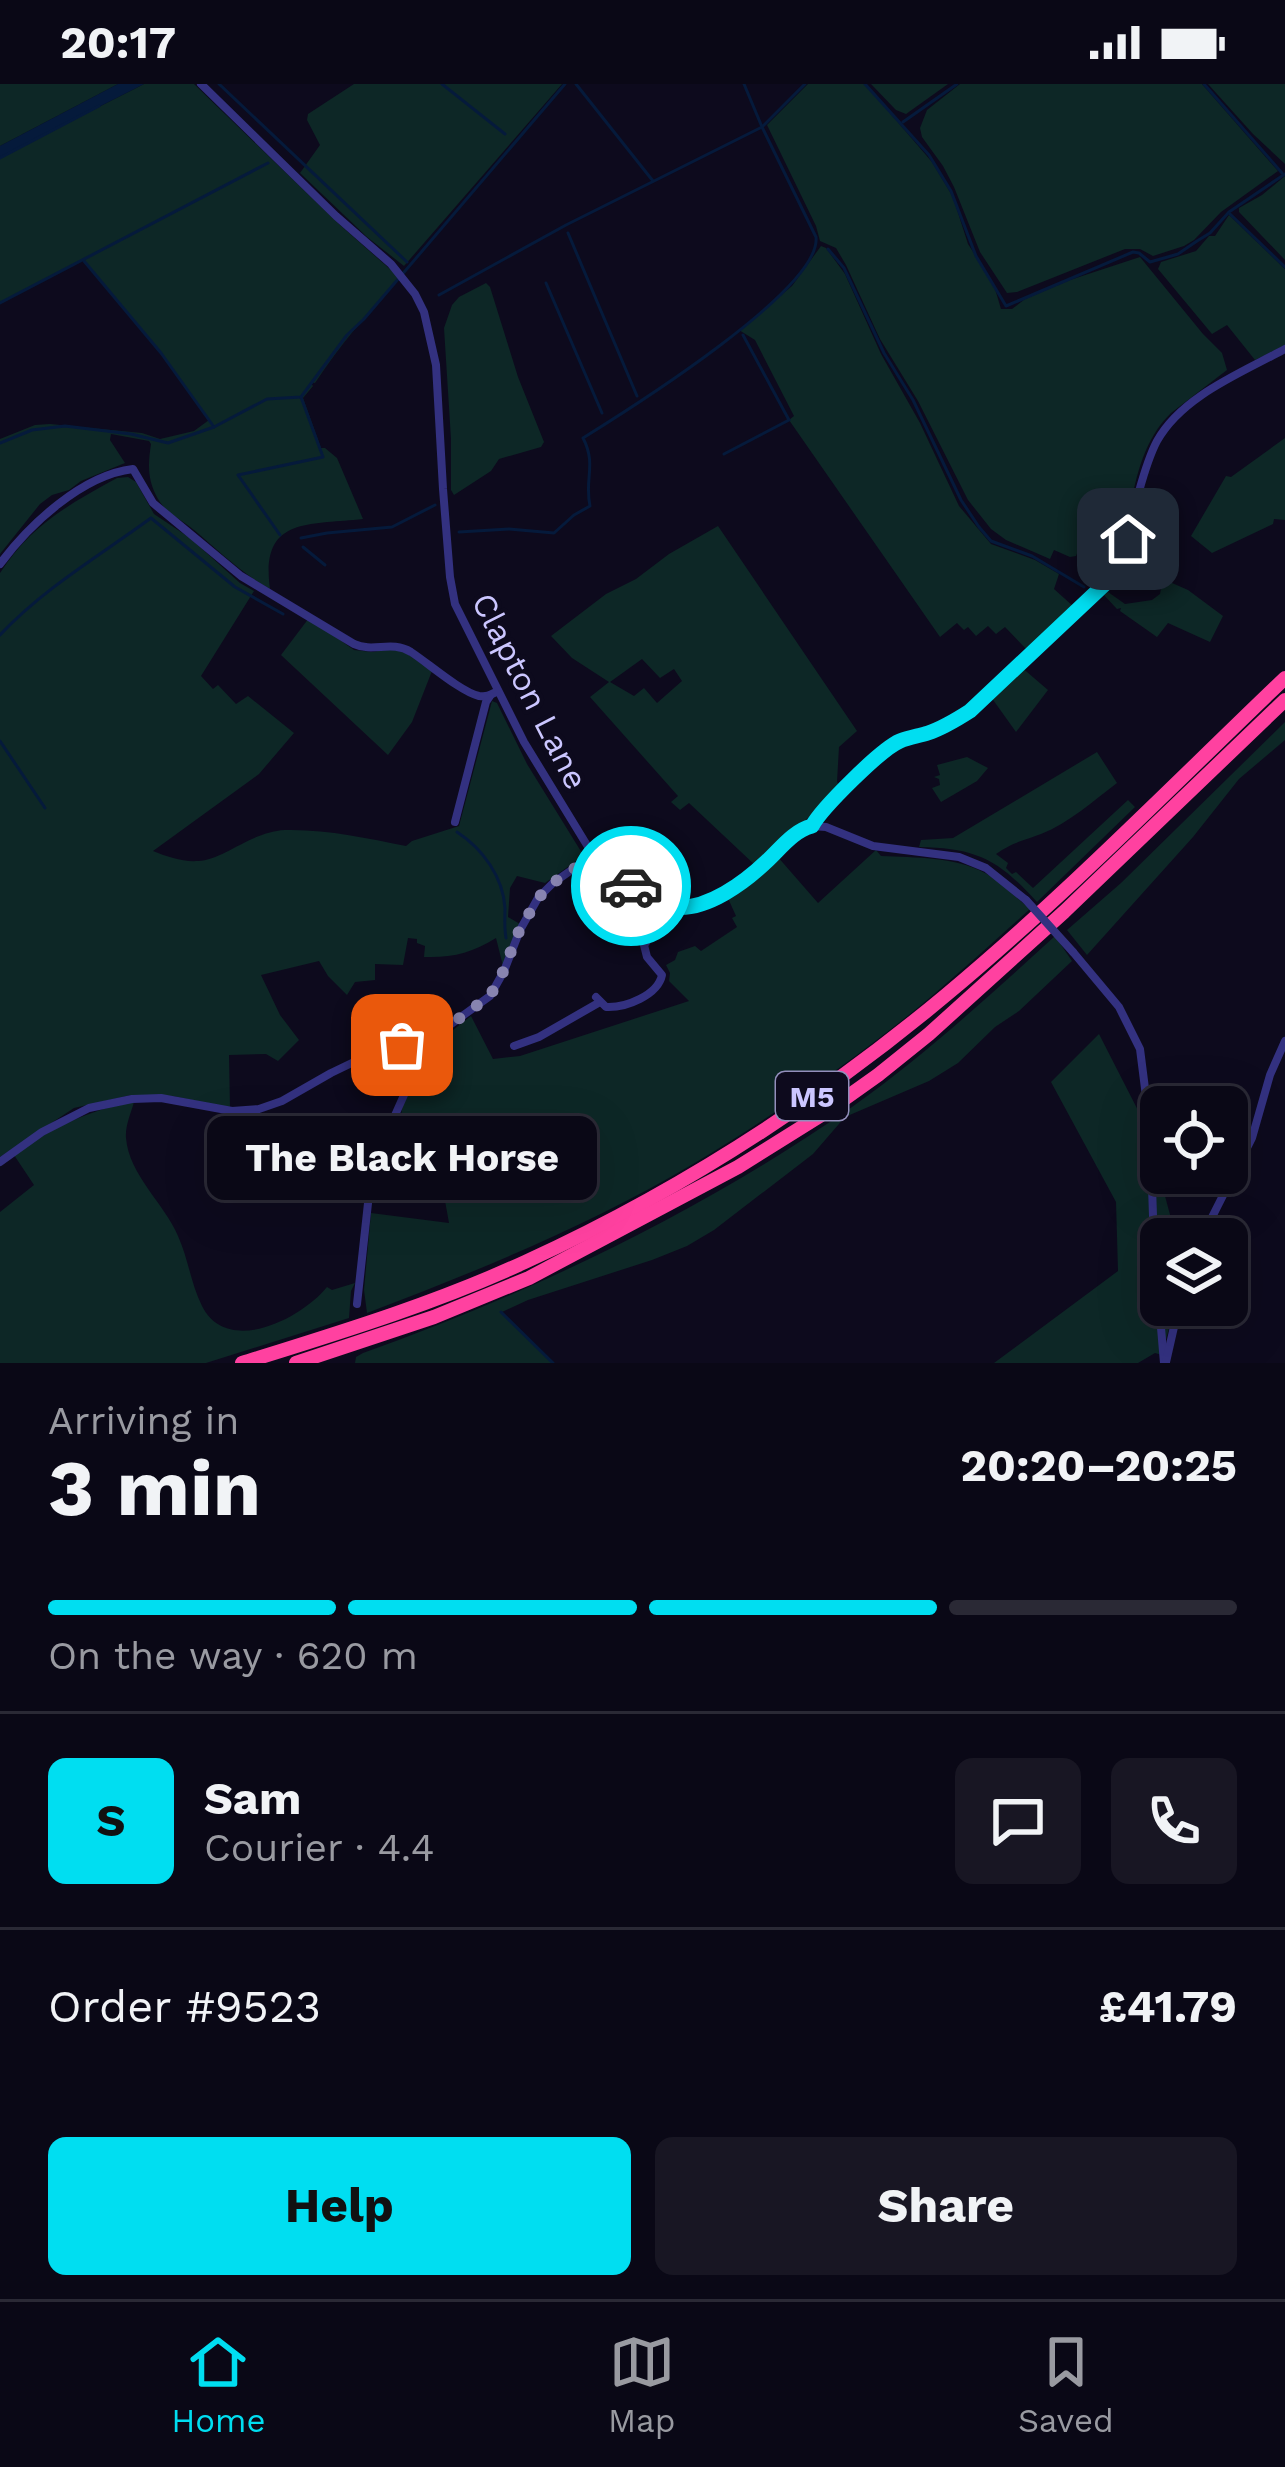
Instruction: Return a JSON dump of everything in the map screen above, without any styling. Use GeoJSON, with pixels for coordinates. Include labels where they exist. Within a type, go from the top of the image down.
{"type":"FeatureCollection","features":[{"type":"Feature","properties":{"kind":"highway","name":"M5"},"geometry":{"type":"LineString","coordinates":[[242,1363],[370,1323],[525,1262],[689,1176],[791,1111],[898,1034],[1013,937],[1285,678]]}},
{"type":"Feature","properties":{"kind":"highway","name":"M5"},"geometry":{"type":"LineString","coordinates":[[296,1363],[434,1317],[529,1278],[738,1167],[826,1112],[878,1076],[1064,913],[1285,700]]}},
{"type":"Feature","properties":{"kind":"street","name":"Clapton Lane"},"geometry":{"type":"LineString","coordinates":[[201,84],[410,285],[424,312],[436,365],[455,604],[495,693],[593,856],[645,896],[673,907]]}},
{"type":"Feature","properties":{"kind":"street"},"geometry":{"type":"LineString","coordinates":[[812,826],[898,741],[949,724],[970,711],[1107,582],[1120,563],[1149,458],[1167,426],[1209,391],[1285,350]]}},
{"type":"Feature","properties":{"kind":"street"},"geometry":{"type":"LineString","coordinates":[[0,564],[22,535],[56,504],[133,469],[153,503],[241,576],[353,644],[403,647],[473,694],[495,693]]}},
{"type":"Feature","properties":{"kind":"street"},"geometry":{"type":"LineString","coordinates":[[455,822],[486,703],[495,693]]}},
{"type":"Feature","properties":{"kind":"street"},"geometry":{"type":"LineString","coordinates":[[514,1046],[539,1037],[598,1000],[606,1007],[616,1007],[649,994],[661,984],[662,975],[646,957],[644,945],[673,907],[696,905],[735,886],[800,830],[826,827],[873,846],[959,857],[986,868],[1025,900],[1073,952],[1119,1007],[1140,1049],[1150,1128],[1165,1363]]}},
{"type":"Feature","properties":{"kind":"street"},"geometry":{"type":"LineString","coordinates":[[0,1162],[42,1132],[89,1108],[161,1098],[232,1111],[259,1109],[383,1048],[429,1040],[490,996],[538,898],[593,856]]}},
{"type":"Feature","properties":{"kind":"street"},"geometry":{"type":"LineString","coordinates":[[358,1304],[366,1213],[380,1149],[429,1040]]}},
{"type":"Feature","properties":{"kind":"street"},"geometry":{"type":"LineString","coordinates":[[1212,1218],[1252,1138],[1285,1041]]}},
{"type":"Feature","properties":{"kind":"street"},"geometry":{"type":"LineString","coordinates":[[1165,1363],[1174,1326]]}},
{"type":"Feature","properties":{"kind":"green space"},"geometry":{"type":"Polygon","coordinates":[[[0,84],[118,84],[0,146],[0,84]]]}},
{"type":"Feature","properties":{"kind":"green space"},"geometry":{"type":"Polygon","coordinates":[[[144,84],[194,84],[400,278],[315,383],[310,382],[313,386],[303,398],[321,448],[337,458],[363,519],[307,525],[281,537],[269,566],[270,589],[161,504],[150,479],[149,441],[111,434],[125,463],[52,495],[0,554],[0,439],[50,424],[160,439],[194,431],[209,420],[161,353],[82,260],[0,303],[0,157],[144,84]]]}},
{"type":"Feature","properties":{"kind":"green space"},"geometry":{"type":"Polygon","coordinates":[[[354,84],[562,84],[404,266],[300,173],[320,145],[308,114],[354,84]]]}},
{"type":"Feature","properties":{"kind":"green space"},"geometry":{"type":"Polygon","coordinates":[[[808,84],[865,84],[932,162],[953,197],[968,244],[993,282],[1001,309],[1012,309],[1070,280],[1140,257],[1222,353],[1227,370],[1171,413],[1151,440],[1125,537],[1106,566],[1082,541],[1076,556],[1054,550],[1050,559],[1006,540],[968,500],[918,401],[880,339],[846,265],[836,248],[820,241],[767,125],[808,84]]]}},
{"type":"Feature","properties":{"kind":"green space"},"geometry":{"type":"Polygon","coordinates":[[[871,84],[948,84],[906,114],[871,84]]]}},
{"type":"Feature","properties":{"kind":"green space"},"geometry":{"type":"Polygon","coordinates":[[[960,84],[1202,84],[1278,171],[1184,246],[1153,256],[1140,249],[1125,249],[1007,293],[980,252],[943,166],[922,137],[920,128],[927,110],[960,84]]]}},
{"type":"Feature","properties":{"kind":"green space"},"geometry":{"type":"Polygon","coordinates":[[[1208,84],[1285,84],[1285,164],[1253,134],[1208,84]]]}},
{"type":"Feature","properties":{"kind":"green space"},"geometry":{"type":"Polygon","coordinates":[[[1285,176],[1285,260],[1239,208],[1285,176]]]}},
{"type":"Feature","properties":{"kind":"green space"},"geometry":{"type":"Polygon","coordinates":[[[1229,215],[1285,269],[1285,345],[1255,360],[1227,325],[1212,334],[1158,269],[1161,262],[1196,251],[1209,236],[1215,236],[1229,215]]]}},
{"type":"Feature","properties":{"kind":"green space"},"geometry":{"type":"Polygon","coordinates":[[[821,246],[845,274],[959,506],[991,544],[1059,574],[1054,589],[1074,607],[1028,651],[1005,627],[996,634],[988,626],[976,636],[957,623],[940,637],[789,420],[794,416],[755,340],[739,330],[792,286],[821,246]]]}},
{"type":"Feature","properties":{"kind":"green space"},"geometry":{"type":"Polygon","coordinates":[[[486,283],[544,442],[541,447],[499,459],[491,471],[454,495],[444,328],[459,297],[486,283]]]}},
{"type":"Feature","properties":{"kind":"green space"},"geometry":{"type":"Polygon","coordinates":[[[1285,438],[1285,520],[1274,519],[1273,524],[1212,553],[1191,536],[1226,476],[1285,438]]]}},
{"type":"Feature","properties":{"kind":"green space"},"geometry":{"type":"Polygon","coordinates":[[[117,478],[136,482],[154,514],[254,591],[201,676],[236,704],[248,696],[294,733],[259,774],[153,851],[181,860],[208,859],[285,830],[406,846],[459,826],[492,701],[582,853],[545,883],[517,876],[510,888],[508,917],[520,924],[503,966],[496,938],[470,951],[424,957],[425,946],[408,938],[403,965],[375,964],[375,980],[355,982],[347,995],[319,961],[261,975],[280,1015],[299,1040],[278,1061],[266,1054],[229,1055],[230,1108],[173,1096],[131,1095],[74,1108],[0,1157],[0,573],[24,542],[52,518],[117,478]]]}},
{"type":"Feature","properties":{"kind":"green space"},"geometry":{"type":"Polygon","coordinates":[[[718,526],[857,731],[839,747],[837,782],[841,787],[756,866],[689,803],[680,810],[671,802],[678,796],[590,697],[609,682],[572,658],[551,636],[718,526]],[[642,659],[610,682],[634,696],[644,688],[657,703],[682,681],[674,669],[660,678],[642,659]]]}},
{"type":"Feature","properties":{"kind":"green space"},"geometry":{"type":"Polygon","coordinates":[[[1163,579],[1188,590],[1223,616],[1210,642],[1168,623],[1157,637],[1104,595],[1108,592],[1125,604],[1152,600],[1160,594],[1163,579]]]}},
{"type":"Feature","properties":{"kind":"green space"},"geometry":{"type":"Polygon","coordinates":[[[309,618],[354,650],[406,653],[432,671],[412,722],[388,755],[281,655],[309,618]]]}},
{"type":"Feature","properties":{"kind":"green space"},"geometry":{"type":"Polygon","coordinates":[[[1020,666],[1048,690],[1016,732],[991,697],[1020,666]]]}},
{"type":"Feature","properties":{"kind":"green space"},"geometry":{"type":"Polygon","coordinates":[[[1285,722],[1285,740],[1239,779],[1087,955],[1067,930],[1285,722]]]}},
{"type":"Feature","properties":{"kind":"green space"},"geometry":{"type":"Polygon","coordinates":[[[1097,752],[1117,783],[1061,824],[996,854],[1008,863],[1012,874],[1016,872],[1033,888],[1128,800],[1135,807],[1037,902],[986,859],[957,850],[919,847],[921,840],[953,838],[1097,752]]]}},
{"type":"Feature","properties":{"kind":"green space"},"geometry":{"type":"Polygon","coordinates":[[[967,757],[988,768],[977,781],[941,802],[932,788],[940,785],[934,777],[940,775],[937,765],[967,757]]]}},
{"type":"Feature","properties":{"kind":"green space"},"geometry":{"type":"Polygon","coordinates":[[[876,850],[881,856],[973,867],[1030,909],[877,1040],[693,1164],[533,1246],[367,1313],[364,1290],[371,1213],[449,1223],[444,1195],[399,1185],[403,1105],[430,1048],[471,1016],[493,1059],[520,1056],[689,1001],[669,981],[666,965],[678,952],[695,946],[701,951],[737,927],[727,896],[747,885],[777,856],[818,903],[876,850]]]}},
{"type":"Feature","properties":{"kind":"green space"},"geometry":{"type":"Polygon","coordinates":[[[1055,936],[1072,961],[1019,1011],[929,1081],[845,1117],[813,1154],[714,1230],[652,1260],[502,1312],[553,1363],[355,1363],[363,1353],[553,1276],[736,1181],[879,1087],[1055,936]]]}},
{"type":"Feature","properties":{"kind":"green space"},"geometry":{"type":"Polygon","coordinates":[[[1099,1034],[1140,1114],[1140,1194],[1164,1194],[1171,1218],[1140,1218],[1140,1326],[1170,1326],[1162,1355],[1155,1353],[1138,1363],[994,1363],[1118,1271],[1116,1202],[1051,1082],[1099,1034]]]}},
{"type":"Feature","properties":{"kind":"green space"},"geometry":{"type":"Polygon","coordinates":[[[134,1102],[126,1129],[133,1164],[178,1236],[198,1298],[214,1321],[246,1331],[265,1327],[301,1310],[327,1287],[332,1290],[355,1283],[349,1318],[206,1363],[0,1363],[0,1212],[34,1185],[14,1155],[71,1121],[134,1102]]]}},
{"type":"Feature","properties":{"kind":"water"},"geometry":{"type":"Polygon","coordinates":[[[118,84],[144,84],[0,157],[0,146],[118,84]]]}},
{"type":"Feature","properties":{"kind":"waterway"},"geometry":{"type":"LineString","coordinates":[[219,84],[407,262]]}},
{"type":"Feature","properties":{"kind":"waterway"},"geometry":{"type":"LineString","coordinates":[[442,84],[505,134]]}},
{"type":"Feature","properties":{"kind":"waterway"},"geometry":{"type":"LineString","coordinates":[[0,443],[32,430],[65,426],[168,443],[214,427],[267,399],[301,397],[347,335],[565,84]]}},
{"type":"Feature","properties":{"kind":"waterway"},"geometry":{"type":"LineString","coordinates":[[576,84],[653,181]]}},
{"type":"Feature","properties":{"kind":"waterway"},"geometry":{"type":"LineString","coordinates":[[439,295],[762,127],[744,84]]}},
{"type":"Feature","properties":{"kind":"waterway"},"geometry":{"type":"LineString","coordinates":[[459,532],[554,533],[590,506],[589,456],[583,438],[719,346],[757,316],[810,259],[816,237],[762,127],[805,84]]}},
{"type":"Feature","properties":{"kind":"waterway"},"geometry":{"type":"LineString","coordinates":[[865,84],[929,155],[951,191],[976,256],[1006,306],[1133,252],[1150,262],[1178,254],[1285,174]]}},
{"type":"Feature","properties":{"kind":"waterway"},"geometry":{"type":"LineString","coordinates":[[903,122],[957,84]]}},
{"type":"Feature","properties":{"kind":"waterway"},"geometry":{"type":"LineString","coordinates":[[1204,84],[1282,173]]}},
{"type":"Feature","properties":{"kind":"waterway"},"geometry":{"type":"LineString","coordinates":[[0,158],[99,106]]}},
{"type":"Feature","properties":{"kind":"waterway"},"geometry":{"type":"LineString","coordinates":[[0,303],[268,163]]}},
{"type":"Feature","properties":{"kind":"waterway"},"geometry":{"type":"LineString","coordinates":[[1230,214],[1285,267]]}},
{"type":"Feature","properties":{"kind":"waterway"},"geometry":{"type":"LineString","coordinates":[[568,233],[637,396]]}},
{"type":"Feature","properties":{"kind":"waterway"},"geometry":{"type":"LineString","coordinates":[[828,249],[844,268],[884,353],[979,527],[991,541],[1032,556],[1084,587]]}},
{"type":"Feature","properties":{"kind":"waterway"},"geometry":{"type":"LineString","coordinates":[[84,261],[161,353],[214,427]]}},
{"type":"Feature","properties":{"kind":"waterway"},"geometry":{"type":"LineString","coordinates":[[546,283],[602,413]]}},
{"type":"Feature","properties":{"kind":"waterway"},"geometry":{"type":"LineString","coordinates":[[724,454],[789,420],[743,335]]}},
{"type":"Feature","properties":{"kind":"waterway"},"geometry":{"type":"LineString","coordinates":[[280,535],[238,475],[323,457],[301,397]]}},
{"type":"Feature","properties":{"kind":"waterway"},"geometry":{"type":"LineString","coordinates":[[301,538],[392,527],[435,505]]}},
{"type":"Feature","properties":{"kind":"waterway"},"geometry":{"type":"LineString","coordinates":[[0,635],[53,587],[151,518],[235,587],[283,614]]}},
{"type":"Feature","properties":{"kind":"waterway"},"geometry":{"type":"LineString","coordinates":[[303,547],[325,565]]}},
{"type":"Feature","properties":{"kind":"waterway"},"geometry":{"type":"LineString","coordinates":[[0,741],[45,808]]}},
{"type":"Feature","properties":{"kind":"waterway"},"geometry":{"type":"LineString","coordinates":[[457,832],[483,855],[496,875],[506,938]]}},
{"type":"Feature","properties":{"kind":"waterway"},"geometry":{"type":"LineString","coordinates":[[501,1312],[553,1363]]}},
{"type":"Feature","properties":{"kind":"way so far"},"geometry":{"type":"LineString","coordinates":[[402,1045],[429,1040],[490,996],[517,935],[538,898],[553,883],[593,856],[631,886]]}},
{"type":"Feature","properties":{"kind":"place","name":"The Black Horse"},"geometry":{"type":"Point","coordinates":[402,1045]}},
{"type":"Feature","properties":{"kind":"route"},"geometry":{"type":"LineString","coordinates":[[631,886],[659,903],[688,907],[744,881],[800,830],[812,826],[898,741],[931,732],[970,711],[1107,582],[1128,539]]}}]}
